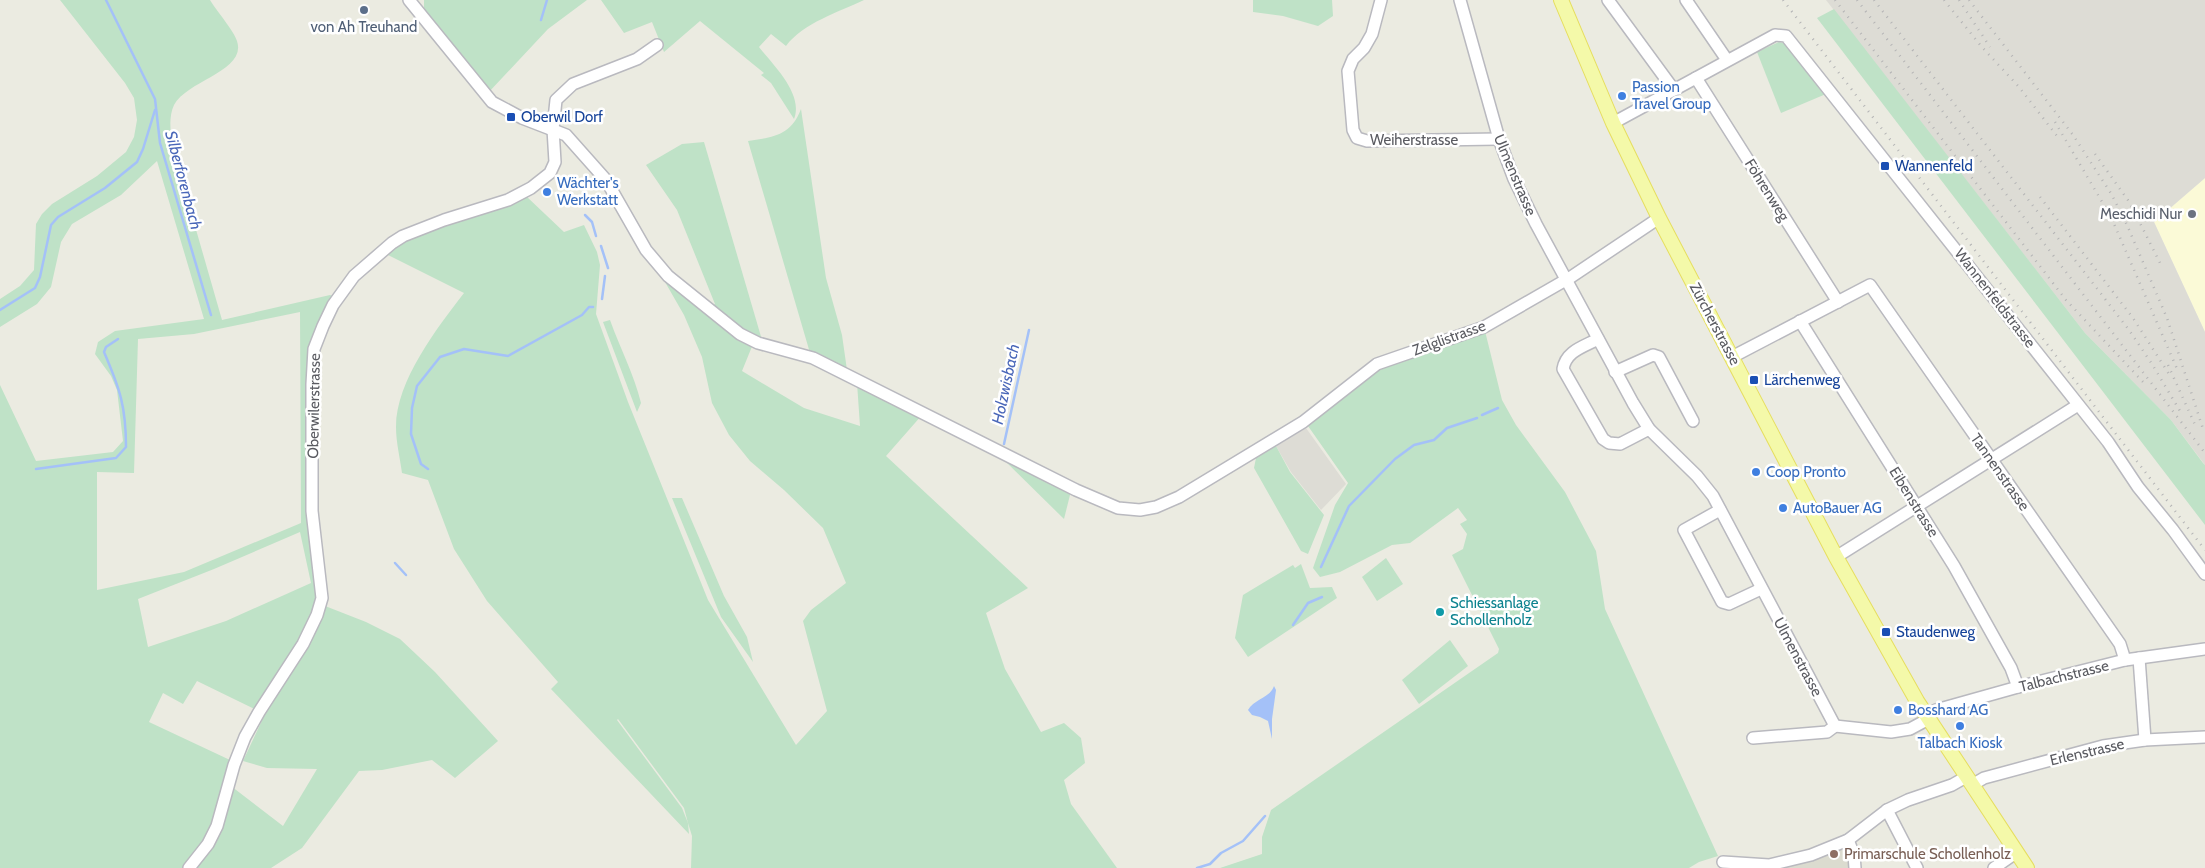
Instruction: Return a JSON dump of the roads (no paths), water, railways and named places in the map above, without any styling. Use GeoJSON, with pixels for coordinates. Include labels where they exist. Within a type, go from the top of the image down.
{"type":"FeatureCollection","features":[{"type":"Feature","properties":{"kind":"main road","name":"Zürcherstrasse"},"geometry":{"type":"LineString","coordinates":[[1561,0],[1612,123],[1659,218],[1836,557],[1889,654],[1928,718],[2027,868]]}},
{"type":"Feature","properties":{"kind":"street","name":"Zelglistrasse"},"geometry":{"type":"LineString","coordinates":[[409,0],[421,12],[462,67],[492,102],[522,118],[566,135],[606,180],[646,250],[668,276],[740,334],[758,343],[813,358],[1076,490],[1118,508],[1140,510],[1156,507],[1179,497],[1303,422],[1377,364],[1479,329],[1566,280],[1659,218]]}},
{"type":"Feature","properties":{"kind":"street"},"geometry":{"type":"LineString","coordinates":[[421,12],[422,0]]}},
{"type":"Feature","properties":{"kind":"street","name":"Weiherstrasse"},"geometry":{"type":"LineString","coordinates":[[1381,0],[1372,34],[1348,70],[1353,130],[1357,138],[1367,141],[1499,139]]}},
{"type":"Feature","properties":{"kind":"street","name":"Ulmenstrasse"},"geometry":{"type":"LineString","coordinates":[[1460,0],[1499,139],[1514,179],[1566,280],[1615,372],[1649,429],[1696,476],[1713,496],[1835,726]]}},
{"type":"Feature","properties":{"kind":"street"},"geometry":{"type":"LineString","coordinates":[[1608,0],[1674,90]]}},
{"type":"Feature","properties":{"kind":"street"},"geometry":{"type":"LineString","coordinates":[[1612,123],[1727,60],[1686,0]]}},
{"type":"Feature","properties":{"kind":"street","name":"Wannenfeldstrasse"},"geometry":{"type":"LineString","coordinates":[[1727,60],[1775,35],[1784,34],[1789,38],[2116,452],[2138,486],[2183,542],[2205,574]]}},
{"type":"Feature","properties":{"kind":"street","name":"Oberwilerstrasse"},"geometry":{"type":"LineString","coordinates":[[189,868],[208,844],[219,822],[234,765],[245,737],[303,644],[318,615],[322,598],[312,511],[312,384],[314,349],[333,305],[354,276],[392,243],[403,236],[444,220],[508,200],[521,194],[548,175],[552,171],[555,162],[553,129],[556,100],[573,84],[637,59],[657,45]]}},
{"type":"Feature","properties":{"kind":"street","name":"Föhrenweg"},"geometry":{"type":"LineString","coordinates":[[1696,78],[1838,302]]}},
{"type":"Feature","properties":{"kind":"street","name":"Tannenstrasse"},"geometry":{"type":"LineString","coordinates":[[1838,302],[1870,285],[2120,644],[2125,660]]}},
{"type":"Feature","properties":{"kind":"street"},"geometry":{"type":"LineString","coordinates":[[1732,357],[1838,302]]}},
{"type":"Feature","properties":{"kind":"street","name":"Eibenstrasse"},"geometry":{"type":"LineString","coordinates":[[1800,321],[1950,559],[2011,668],[2018,687]]}},
{"type":"Feature","properties":{"kind":"street"},"geometry":{"type":"LineString","coordinates":[[1598,339],[1567,357],[1563,369],[1598,433],[1608,443],[1620,444],[1649,429]]}},
{"type":"Feature","properties":{"kind":"street"},"geometry":{"type":"LineString","coordinates":[[1615,372],[1652,355],[1659,357],[1693,421]]}},
{"type":"Feature","properties":{"kind":"street"},"geometry":{"type":"LineString","coordinates":[[1836,557],[1990,458],[2078,405]]}},
{"type":"Feature","properties":{"kind":"street"},"geometry":{"type":"LineString","coordinates":[[1720,510],[1684,530],[1722,602],[1729,604],[1761,588]]}},
{"type":"Feature","properties":{"kind":"street","name":"Talbachstrasse"},"geometry":{"type":"LineString","coordinates":[[1928,718],[1930,714],[1940,709],[2018,687],[2125,660],[2205,648]]}},
{"type":"Feature","properties":{"kind":"street"},"geometry":{"type":"LineString","coordinates":[[2139,658],[2145,740]]}},
{"type":"Feature","properties":{"kind":"street"},"geometry":{"type":"LineString","coordinates":[[1753,738],[1827,732],[1835,726],[1891,732],[1910,729],[1928,718]]}},
{"type":"Feature","properties":{"kind":"street","name":"Erlenstrasse"},"geometry":{"type":"LineString","coordinates":[[1723,862],[1769,865],[1811,855],[1848,840],[1887,810],[1908,800],[1969,781],[2104,746],[2145,740],[2205,737]]}},
{"type":"Feature","properties":{"kind":"street"},"geometry":{"type":"LineString","coordinates":[[1887,810],[1917,868]]}},
{"type":"Feature","properties":{"kind":"street"},"geometry":{"type":"LineString","coordinates":[[1848,840],[1854,855],[1854,868]]}},
{"type":"Feature","properties":{"kind":"street"},"geometry":{"type":"LineString","coordinates":[[1994,868],[2017,852]]}},
{"type":"Feature","properties":{"kind":"water"},"geometry":{"type":"Polygon","coordinates":[[[1274,686],[1276,690],[1272,719],[1272,739],[1268,721],[1252,715],[1248,710],[1254,703],[1269,693],[1274,686]]]}},
{"type":"Feature","properties":{"kind":"waterway","name":"Silberforenbach"},"geometry":{"type":"LineString","coordinates":[[106,0],[155,99],[160,143],[211,315]]}},
{"type":"Feature","properties":{"kind":"waterway"},"geometry":{"type":"LineString","coordinates":[[541,20],[547,0]]}},
{"type":"Feature","properties":{"kind":"waterway"},"geometry":{"type":"LineString","coordinates":[[0,310],[35,288],[40,277],[51,225],[58,217],[105,188],[137,162],[155,110]]}},
{"type":"Feature","properties":{"kind":"waterway"},"geometry":{"type":"LineString","coordinates":[[585,215],[592,222],[596,236]]}},
{"type":"Feature","properties":{"kind":"waterway"},"geometry":{"type":"LineString","coordinates":[[601,246],[608,268]]}},
{"type":"Feature","properties":{"kind":"waterway"},"geometry":{"type":"LineString","coordinates":[[602,299],[605,276]]}},
{"type":"Feature","properties":{"kind":"waterway"},"geometry":{"type":"LineString","coordinates":[[428,469],[421,464],[411,434],[412,408],[417,386],[440,357],[464,349],[508,356],[582,315],[589,307],[593,307]]}},
{"type":"Feature","properties":{"kind":"waterway","name":"Holzwisbach"},"geometry":{"type":"LineString","coordinates":[[1004,444],[1029,330]]}},
{"type":"Feature","properties":{"kind":"waterway"},"geometry":{"type":"LineString","coordinates":[[36,469],[116,458],[126,447],[125,420],[121,398],[104,352],[106,347],[118,339]]}},
{"type":"Feature","properties":{"kind":"waterway"},"geometry":{"type":"LineString","coordinates":[[1482,415],[1498,408]]}},
{"type":"Feature","properties":{"kind":"waterway"},"geometry":{"type":"LineString","coordinates":[[1321,567],[1349,506],[1395,459],[1414,445],[1434,440],[1447,428],[1477,418]]}},
{"type":"Feature","properties":{"kind":"waterway"},"geometry":{"type":"LineString","coordinates":[[395,563],[406,575]]}},
{"type":"Feature","properties":{"kind":"waterway"},"geometry":{"type":"LineString","coordinates":[[1293,625],[1308,603],[1322,597]]}},
{"type":"Feature","properties":{"kind":"waterway"},"geometry":{"type":"LineString","coordinates":[[1197,868],[1210,864],[1221,853],[1243,841],[1265,816]]}},
{"type":"Feature","properties":{"kind":"railway"},"geometry":{"type":"LineString","coordinates":[[1783,0],[2205,550]]}},
{"type":"Feature","properties":{"kind":"railway"},"geometry":{"type":"LineString","coordinates":[[1835,0],[2066,300],[2144,383]]}},
{"type":"Feature","properties":{"kind":"railway"},"geometry":{"type":"LineString","coordinates":[[1857,0],[2205,453]]}},
{"type":"Feature","properties":{"kind":"railway"},"geometry":{"type":"LineString","coordinates":[[1874,0],[2129,330],[2180,411]]}},
{"type":"Feature","properties":{"kind":"railway"},"geometry":{"type":"LineString","coordinates":[[1944,0],[1981,46],[2019,87],[2057,136]]}},
{"type":"Feature","properties":{"kind":"railway"},"geometry":{"type":"LineString","coordinates":[[1959,0],[1990,47]]}},
{"type":"Feature","properties":{"kind":"railway"},"geometry":{"type":"LineString","coordinates":[[1969,0],[2073,135],[2112,195],[2167,318],[2204,432]]}},
{"type":"Feature","properties":{"kind":"railway"},"geometry":{"type":"LineString","coordinates":[[2055,122],[2111,217],[2178,371]]}},
{"type":"Feature","properties":{"kind":"railway"},"geometry":{"type":"LineString","coordinates":[[2095,154],[2130,203],[2161,265]]}},
{"type":"Feature","properties":{"kind":"railway"},"geometry":{"type":"LineString","coordinates":[[2040,197],[2133,318],[2169,374]]}},
{"type":"Feature","properties":{"kind":"railway"},"geometry":{"type":"LineString","coordinates":[[2168,365],[2196,427]]}},
{"type":"Feature","properties":{"kind":"place","name":"von Ah Treuhand"},"geometry":{"type":"Point","coordinates":[364,10]}},
{"type":"Feature","properties":{"kind":"place","name":"Passion Travel Group"},"geometry":{"type":"Point","coordinates":[1622,96]}},
{"type":"Feature","properties":{"kind":"place","name":"Oberwil Dorf"},"geometry":{"type":"Point","coordinates":[511,117]}},
{"type":"Feature","properties":{"kind":"place","name":"Wannenfeld"},"geometry":{"type":"Point","coordinates":[1885,166]}},
{"type":"Feature","properties":{"kind":"place","name":"Wächter's Werkstatt"},"geometry":{"type":"Point","coordinates":[547,192]}},
{"type":"Feature","properties":{"kind":"place","name":"Meschidi Nur"},"geometry":{"type":"Point","coordinates":[2192,214]}},
{"type":"Feature","properties":{"kind":"place","name":"Lärchenweg"},"geometry":{"type":"Point","coordinates":[1754,380]}},
{"type":"Feature","properties":{"kind":"place","name":"Coop Pronto"},"geometry":{"type":"Point","coordinates":[1756,472]}},
{"type":"Feature","properties":{"kind":"place","name":"AutoBauer AG"},"geometry":{"type":"Point","coordinates":[1783,508]}},
{"type":"Feature","properties":{"kind":"place","name":"Schiessanlage Schollenholz"},"geometry":{"type":"Point","coordinates":[1440,612]}},
{"type":"Feature","properties":{"kind":"place","name":"Staudenweg"},"geometry":{"type":"Point","coordinates":[1886,632]}},
{"type":"Feature","properties":{"kind":"place","name":"Bosshard AG"},"geometry":{"type":"Point","coordinates":[1898,710]}},
{"type":"Feature","properties":{"kind":"place","name":"Talbach Kiosk"},"geometry":{"type":"Point","coordinates":[1960,726]}},
{"type":"Feature","properties":{"kind":"place","name":"Primarschule Schollenholz"},"geometry":{"type":"Point","coordinates":[1834,854]}}]}
